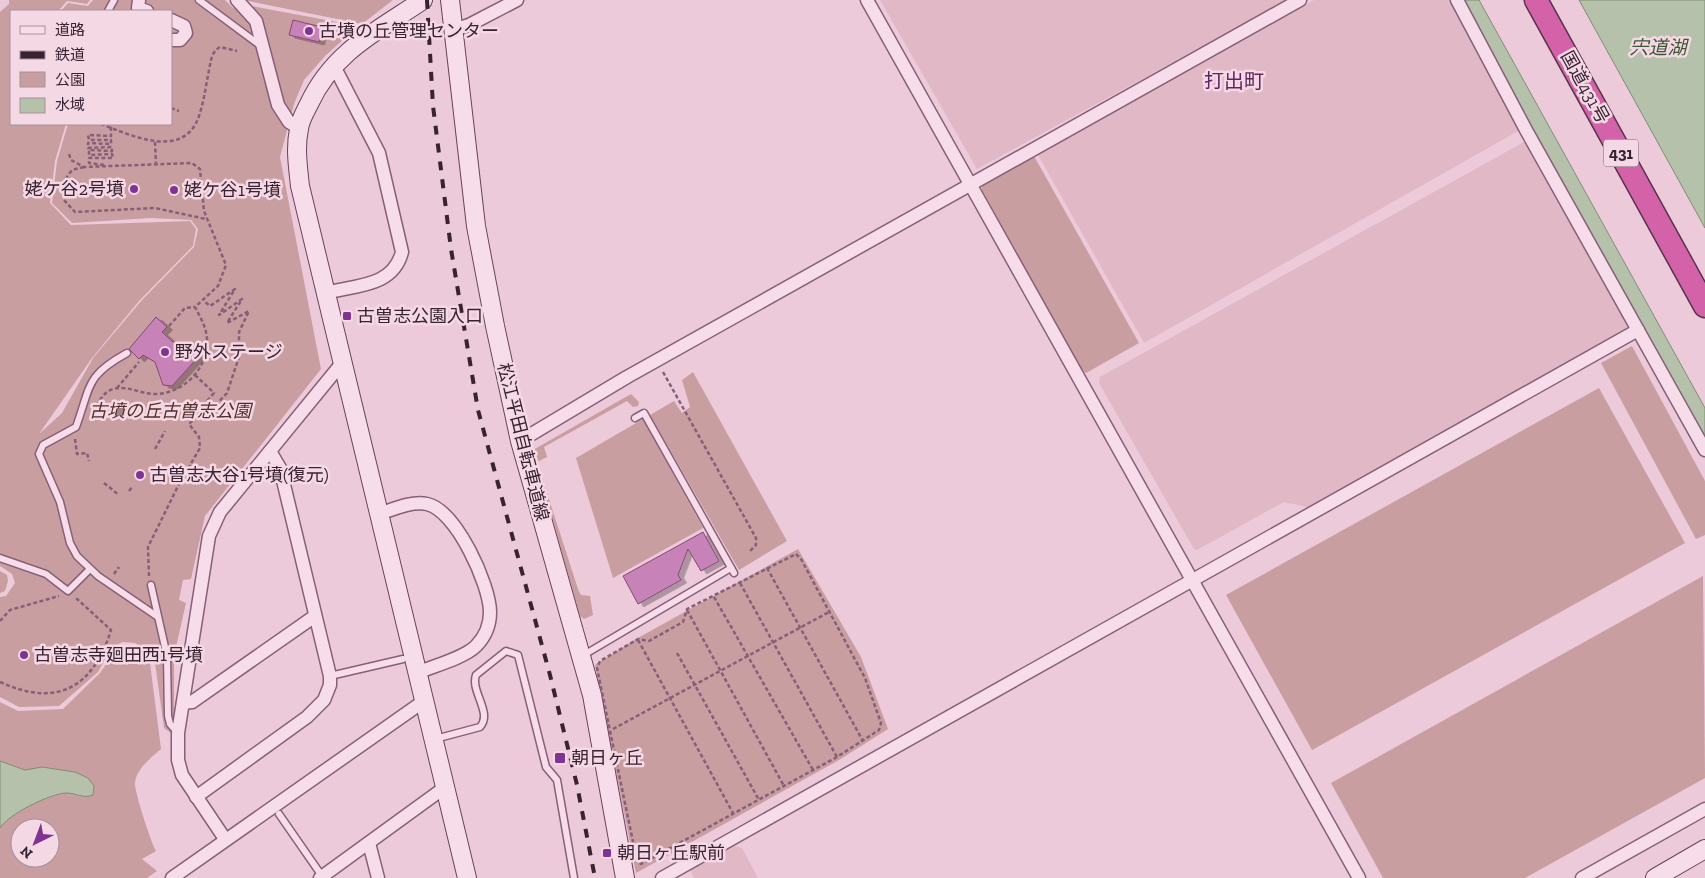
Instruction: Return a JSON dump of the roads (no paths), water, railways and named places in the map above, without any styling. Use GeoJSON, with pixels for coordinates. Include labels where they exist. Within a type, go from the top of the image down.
{"type":"FeatureCollection","features":[{"type":"Feature","properties":{"kind":"highway","name":"国道431号"},"geometry":{"type":"LineString","coordinates":[[1536,0],[1705,306]]}},
{"type":"Feature","properties":{"kind":"street"},"geometry":{"type":"LineString","coordinates":[[138,0],[138,8],[143,10]]}},
{"type":"Feature","properties":{"kind":"street"},"geometry":{"type":"LineString","coordinates":[[237,0],[256,21],[278,105],[289,122],[299,128]]}},
{"type":"Feature","properties":{"kind":"street","name":"松江平田自転車道線"},"geometry":{"type":"LineString","coordinates":[[450,0],[476,226],[520,441],[592,695],[625,878]]}},
{"type":"Feature","properties":{"kind":"street"},"geometry":{"type":"LineString","coordinates":[[453,30],[469,25],[517,0]]}},
{"type":"Feature","properties":{"kind":"street"},"geometry":{"type":"LineString","coordinates":[[867,0],[1359,878]]}},
{"type":"Feature","properties":{"kind":"street"},"geometry":{"type":"LineString","coordinates":[[520,441],[657,360],[1300,0]]}},
{"type":"Feature","properties":{"kind":"street"},"geometry":{"type":"LineString","coordinates":[[1457,0],[1526,130],[1705,450]]}},
{"type":"Feature","properties":{"kind":"street"},"geometry":{"type":"LineString","coordinates":[[419,2],[364,39],[333,64],[315,91],[299,128],[296,150],[300,186],[467,878]]}},
{"type":"Feature","properties":{"kind":"street"},"geometry":{"type":"LineString","coordinates":[[172,20],[184,26],[186,33],[180,40],[172,40]]}},
{"type":"Feature","properties":{"kind":"street"},"geometry":{"type":"LineString","coordinates":[[325,292],[383,279],[398,265],[402,252],[378,153],[333,64]]}},
{"type":"Feature","properties":{"kind":"street"},"geometry":{"type":"LineString","coordinates":[[662,878],[1638,330]]}},
{"type":"Feature","properties":{"kind":"street"},"geometry":{"type":"LineString","coordinates":[[226,839],[182,776],[178,760],[178,732],[210,536],[220,512],[342,363]]}},
{"type":"Feature","properties":{"kind":"street"},"geometry":{"type":"LineString","coordinates":[[196,797],[307,717],[324,700],[330,685],[330,676],[280,468],[270,451]]}},
{"type":"Feature","properties":{"kind":"street"},"geometry":{"type":"LineString","coordinates":[[379,514],[408,505],[428,504],[442,511],[455,525],[478,567],[490,610],[488,626],[475,647],[417,672]]}},
{"type":"Feature","properties":{"kind":"street"},"geometry":{"type":"LineString","coordinates":[[183,703],[192,702],[315,616]]}},
{"type":"Feature","properties":{"kind":"street"},"geometry":{"type":"LineString","coordinates":[[172,878],[424,701]]}},
{"type":"Feature","properties":{"kind":"street"},"geometry":{"type":"LineString","coordinates":[[321,877],[444,788]]}},
{"type":"Feature","properties":{"kind":"street"},"geometry":{"type":"LineString","coordinates":[[1582,878],[1705,809]]}},
{"type":"Feature","properties":{"kind":"street"},"geometry":{"type":"LineString","coordinates":[[369,843],[378,878]]}},
{"type":"Feature","properties":{"kind":"street"},"geometry":{"type":"LineString","coordinates":[[1654,878],[1705,850]]}},
{"type":"Feature","properties":{"kind":"lane"},"geometry":{"type":"LineString","coordinates":[[199,0],[262,47]]}},
{"type":"Feature","properties":{"kind":"lane"},"geometry":{"type":"LineString","coordinates":[[127,353],[107,364],[92,380],[85,395],[76,427],[43,445],[39,454],[60,502],[70,543],[77,556],[90,569],[158,617]]}},
{"type":"Feature","properties":{"kind":"lane"},"geometry":{"type":"LineString","coordinates":[[581,657],[680,598],[733,571],[644,413],[635,418]]}},
{"type":"Feature","properties":{"kind":"lane"},"geometry":{"type":"LineString","coordinates":[[0,558],[46,574],[68,591],[90,569]]}},
{"type":"Feature","properties":{"kind":"lane"},"geometry":{"type":"LineString","coordinates":[[151,585],[167,656],[168,716],[170,724],[178,732]]}},
{"type":"Feature","properties":{"kind":"lane"},"geometry":{"type":"LineString","coordinates":[[433,740],[480,727],[484,716],[475,682],[476,675],[506,651],[518,655],[546,767],[557,780],[574,878]]}},
{"type":"Feature","properties":{"kind":"lane"},"geometry":{"type":"LineString","coordinates":[[330,676],[403,659]]}},
{"type":"Feature","properties":{"kind":"lane"},"geometry":{"type":"LineString","coordinates":[[279,814],[321,877]]}},
{"type":"Feature","properties":{"kind":"water"},"geometry":{"type":"Polygon","coordinates":[[[1460,0],[1479,0],[1705,408],[1705,440],[1460,0]]]}},
{"type":"Feature","properties":{"kind":"water","name":"宍道湖"},"geometry":{"type":"Polygon","coordinates":[[[1579,0],[1705,0],[1705,228],[1579,0]]]}},
{"type":"Feature","properties":{"kind":"water"},"geometry":{"type":"Polygon","coordinates":[[[0,761],[25,770],[42,767],[75,772],[88,778],[94,786],[93,795],[86,796],[66,793],[50,797],[20,811],[0,828],[0,761]]]}},
{"type":"Feature","properties":{"kind":"railway"},"geometry":{"type":"LineString","coordinates":[[427,0],[433,106],[451,249],[478,410],[550,675],[577,785],[595,878]]}},
{"type":"Feature","properties":{"kind":"place","name":"古墳の丘管理センター"},"geometry":{"type":"Point","coordinates":[309,31]}},
{"type":"Feature","properties":{"kind":"place","name":"姥ケ谷2号墳"},"geometry":{"type":"Point","coordinates":[134,189]}},
{"type":"Feature","properties":{"kind":"place","name":"姥ケ谷1号墳"},"geometry":{"type":"Point","coordinates":[174,190]}},
{"type":"Feature","properties":{"kind":"place","name":"古曽志公園入口"},"geometry":{"type":"Point","coordinates":[347,316]}},
{"type":"Feature","properties":{"kind":"place","name":"野外ステージ"},"geometry":{"type":"Point","coordinates":[165,352]}},
{"type":"Feature","properties":{"kind":"place","name":"古曽志大谷1号墳(復元)"},"geometry":{"type":"Point","coordinates":[140,475]}},
{"type":"Feature","properties":{"kind":"place","name":"古曽志寺廻田西1号墳"},"geometry":{"type":"Point","coordinates":[24,655]}},
{"type":"Feature","properties":{"kind":"place","name":"朝日ヶ丘"},"geometry":{"type":"Point","coordinates":[560,758]}},
{"type":"Feature","properties":{"kind":"place","name":"朝日ヶ丘駅前"},"geometry":{"type":"Point","coordinates":[607,853]}},
{"type":"Feature","properties":{"kind":"district","name":"打出町"},"geometry":{"type":"Point","coordinates":[1234,81]}},
{"type":"Feature","properties":{"kind":"park label","name":"古墳の丘古曽志公園"},"geometry":{"type":"Point","coordinates":[170,411]}}]}
